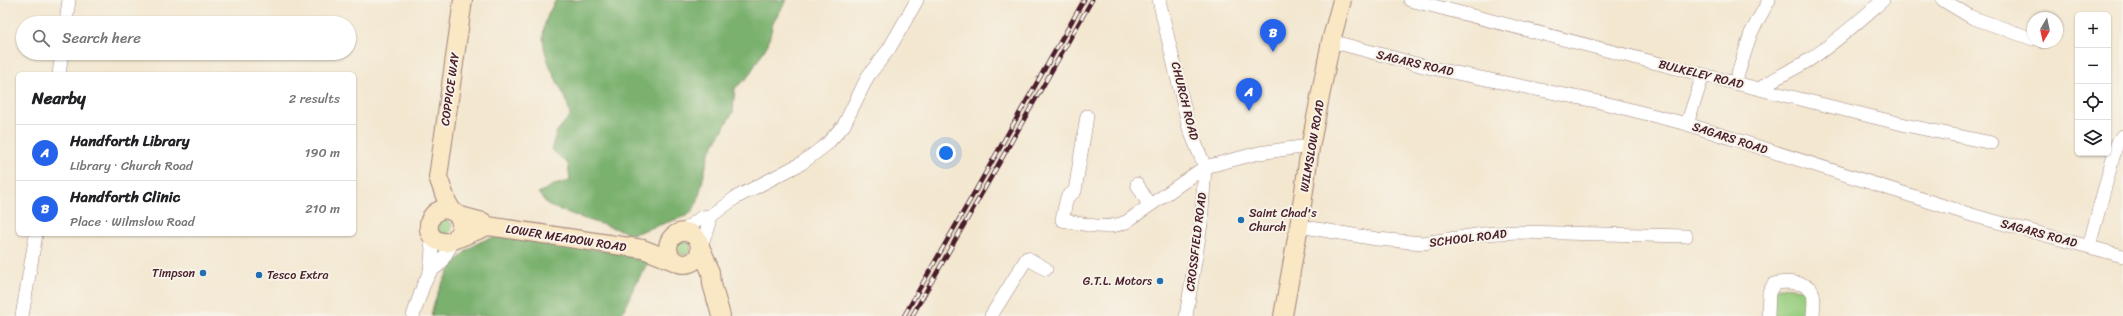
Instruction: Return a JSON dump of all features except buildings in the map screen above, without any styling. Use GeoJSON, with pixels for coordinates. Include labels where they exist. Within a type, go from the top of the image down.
{"type":"FeatureCollection","features":[{"type":"Feature","properties":{"kind":"street"},"geometry":{"type":"LineString","coordinates":[[67,16],[69,0]]}},
{"type":"Feature","properties":{"kind":"street","name":"COPPICE WAY"},"geometry":{"type":"LineString","coordinates":[[455,213],[447,202],[438,177],[463,0]]}},
{"type":"Feature","properties":{"kind":"street","name":"LOWER MEADOW ROAD"},"geometry":{"type":"LineString","coordinates":[[643,249],[650,243],[678,233],[702,217],[711,216],[735,198],[802,163],[827,144],[844,125],[868,76],[890,49],[917,0]]}},
{"type":"Feature","properties":{"kind":"street","name":"CHURCH ROAD"},"geometry":{"type":"LineString","coordinates":[[1159,0],[1166,49],[1189,128],[1205,168]]}},
{"type":"Feature","properties":{"kind":"street","name":"WILMSLOW ROAD"},"geometry":{"type":"LineString","coordinates":[[1283,316],[1299,226],[1310,148],[1331,41],[1342,0]]}},
{"type":"Feature","properties":{"kind":"street","name":"BULKELEY ROAD"},"geometry":{"type":"LineString","coordinates":[[1410,0],[1910,126],[1992,143]]}},
{"type":"Feature","properties":{"kind":"street"},"geometry":{"type":"LineString","coordinates":[[1735,83],[1751,33],[1769,0]]}},
{"type":"Feature","properties":{"kind":"street"},"geometry":{"type":"LineString","coordinates":[[1761,88],[1773,79],[1808,60],[1854,26],[1883,0]]}},
{"type":"Feature","properties":{"kind":"street"},"geometry":{"type":"LineString","coordinates":[[1943,0],[1971,17],[2027,37]]}},
{"type":"Feature","properties":{"kind":"street","name":"SAGARS ROAD"},"geometry":{"type":"LineString","coordinates":[[1331,41],[1427,67],[1600,102],[1688,124],[1975,216],[2123,256]]}},
{"type":"Feature","properties":{"kind":"street"},"geometry":{"type":"LineString","coordinates":[[59,72],[61,60]]}},
{"type":"Feature","properties":{"kind":"street"},"geometry":{"type":"LineString","coordinates":[[1688,124],[1704,75]]}},
{"type":"Feature","properties":{"kind":"street"},"geometry":{"type":"LineString","coordinates":[[1087,116],[1075,191],[1067,197],[1062,220],[1100,227],[1113,227],[1126,222],[1205,168],[1259,152],[1301,147],[1310,148]]}},
{"type":"Feature","properties":{"kind":"street"},"geometry":{"type":"LineString","coordinates":[[2089,246],[2115,150],[2118,142],[2123,136]]}},
{"type":"Feature","properties":{"kind":"street","name":"CROSSFIELD ROAD"},"geometry":{"type":"LineString","coordinates":[[1186,316],[1201,224],[1205,168]]}},
{"type":"Feature","properties":{"kind":"street","name":"COPPICE WAY"},"geometry":{"type":"LineString","coordinates":[[429,229],[431,186],[438,177]]}},
{"type":"Feature","properties":{"kind":"street"},"geometry":{"type":"LineString","coordinates":[[1137,184],[1149,205]]}},
{"type":"Feature","properties":{"kind":"street"},"geometry":{"type":"LineString","coordinates":[[413,316],[423,286],[430,272],[432,250],[429,229],[430,218],[438,211],[443,209],[455,213],[461,225],[461,230],[454,239],[440,264],[430,272]]}},
{"type":"Feature","properties":{"kind":"street","name":"LOWER MEADOW ROAD"},"geometry":{"type":"LineString","coordinates":[[455,213],[483,222],[488,226]]}},
{"type":"Feature","properties":{"kind":"street"},"geometry":{"type":"LineString","coordinates":[[711,216],[701,248],[696,259],[692,262],[679,263],[668,251],[669,242],[678,233],[695,235],[701,248],[711,272],[712,284],[721,316]]}},
{"type":"Feature","properties":{"kind":"street","name":"LOWER MEADOW ROAD"},"geometry":{"type":"LineString","coordinates":[[454,239],[488,226],[643,249],[679,263],[712,284]]}},
{"type":"Feature","properties":{"kind":"street","name":"SCHOOL ROAD"},"geometry":{"type":"LineString","coordinates":[[1299,226],[1377,239],[1423,243],[1483,234],[1517,232],[1686,236]]}},
{"type":"Feature","properties":{"kind":"street"},"geometry":{"type":"LineString","coordinates":[[429,229],[438,241],[449,242],[454,239]]}},
{"type":"Feature","properties":{"kind":"street"},"geometry":{"type":"LineString","coordinates":[[22,316],[36,236]]}},
{"type":"Feature","properties":{"kind":"street"},"geometry":{"type":"LineString","coordinates":[[991,316],[1027,258],[1046,269]]}},
{"type":"Feature","properties":{"kind":"street"},"geometry":{"type":"LineString","coordinates":[[1768,316],[1769,292],[1774,284],[1778,282],[1803,285],[1812,290],[1814,295],[1813,316]]}},
{"type":"Feature","properties":{"kind":"green space"},"geometry":{"type":"Polygon","coordinates":[[[556,0],[787,0],[773,23],[768,44],[747,78],[735,88],[733,112],[709,153],[698,200],[692,212],[686,216],[633,234],[549,206],[538,193],[554,185],[570,181],[568,164],[551,149],[557,131],[570,116],[566,99],[549,63],[543,36],[544,27],[550,10],[556,0]]]}},
{"type":"Feature","properties":{"kind":"green space"},"geometry":{"type":"Polygon","coordinates":[[[445,220],[450,222],[452,227],[450,232],[445,234],[440,232],[438,227],[440,222],[445,220]]]}},
{"type":"Feature","properties":{"kind":"green space"},"geometry":{"type":"Polygon","coordinates":[[[500,237],[651,257],[633,289],[621,316],[431,316],[437,294],[456,261],[475,245],[487,239],[500,237]]]}},
{"type":"Feature","properties":{"kind":"green space"},"geometry":{"type":"Polygon","coordinates":[[[684,241],[689,243],[691,248],[689,253],[684,255],[679,253],[677,248],[679,243],[684,241]]]}},
{"type":"Feature","properties":{"kind":"green space"},"geometry":{"type":"Polygon","coordinates":[[[1779,287],[1803,289],[1807,292],[1809,316],[1773,316],[1773,293],[1779,287]]]}},
{"type":"Feature","properties":{"kind":"railway"},"geometry":{"type":"LineString","coordinates":[[904,316],[1084,0]]}},
{"type":"Feature","properties":{"kind":"railway"},"geometry":{"type":"LineString","coordinates":[[912,316],[1092,0]]}},
{"type":"Feature","properties":{"kind":"place","name":"Handforth Clinic"},"geometry":{"type":"Point","coordinates":[1273,52]}},
{"type":"Feature","properties":{"kind":"place","name":"Handforth Library"},"geometry":{"type":"Point","coordinates":[1249,111]}},
{"type":"Feature","properties":{"kind":"place","name":"Saint Chad's Church"},"geometry":{"type":"Point","coordinates":[1241,220]}},
{"type":"Feature","properties":{"kind":"place","name":"Timpson"},"geometry":{"type":"Point","coordinates":[203,273]}},
{"type":"Feature","properties":{"kind":"place","name":"Tesco Extra"},"geometry":{"type":"Point","coordinates":[259,275]}},
{"type":"Feature","properties":{"kind":"place","name":"G.T.L. Motors"},"geometry":{"type":"Point","coordinates":[1160,281]}}]}
